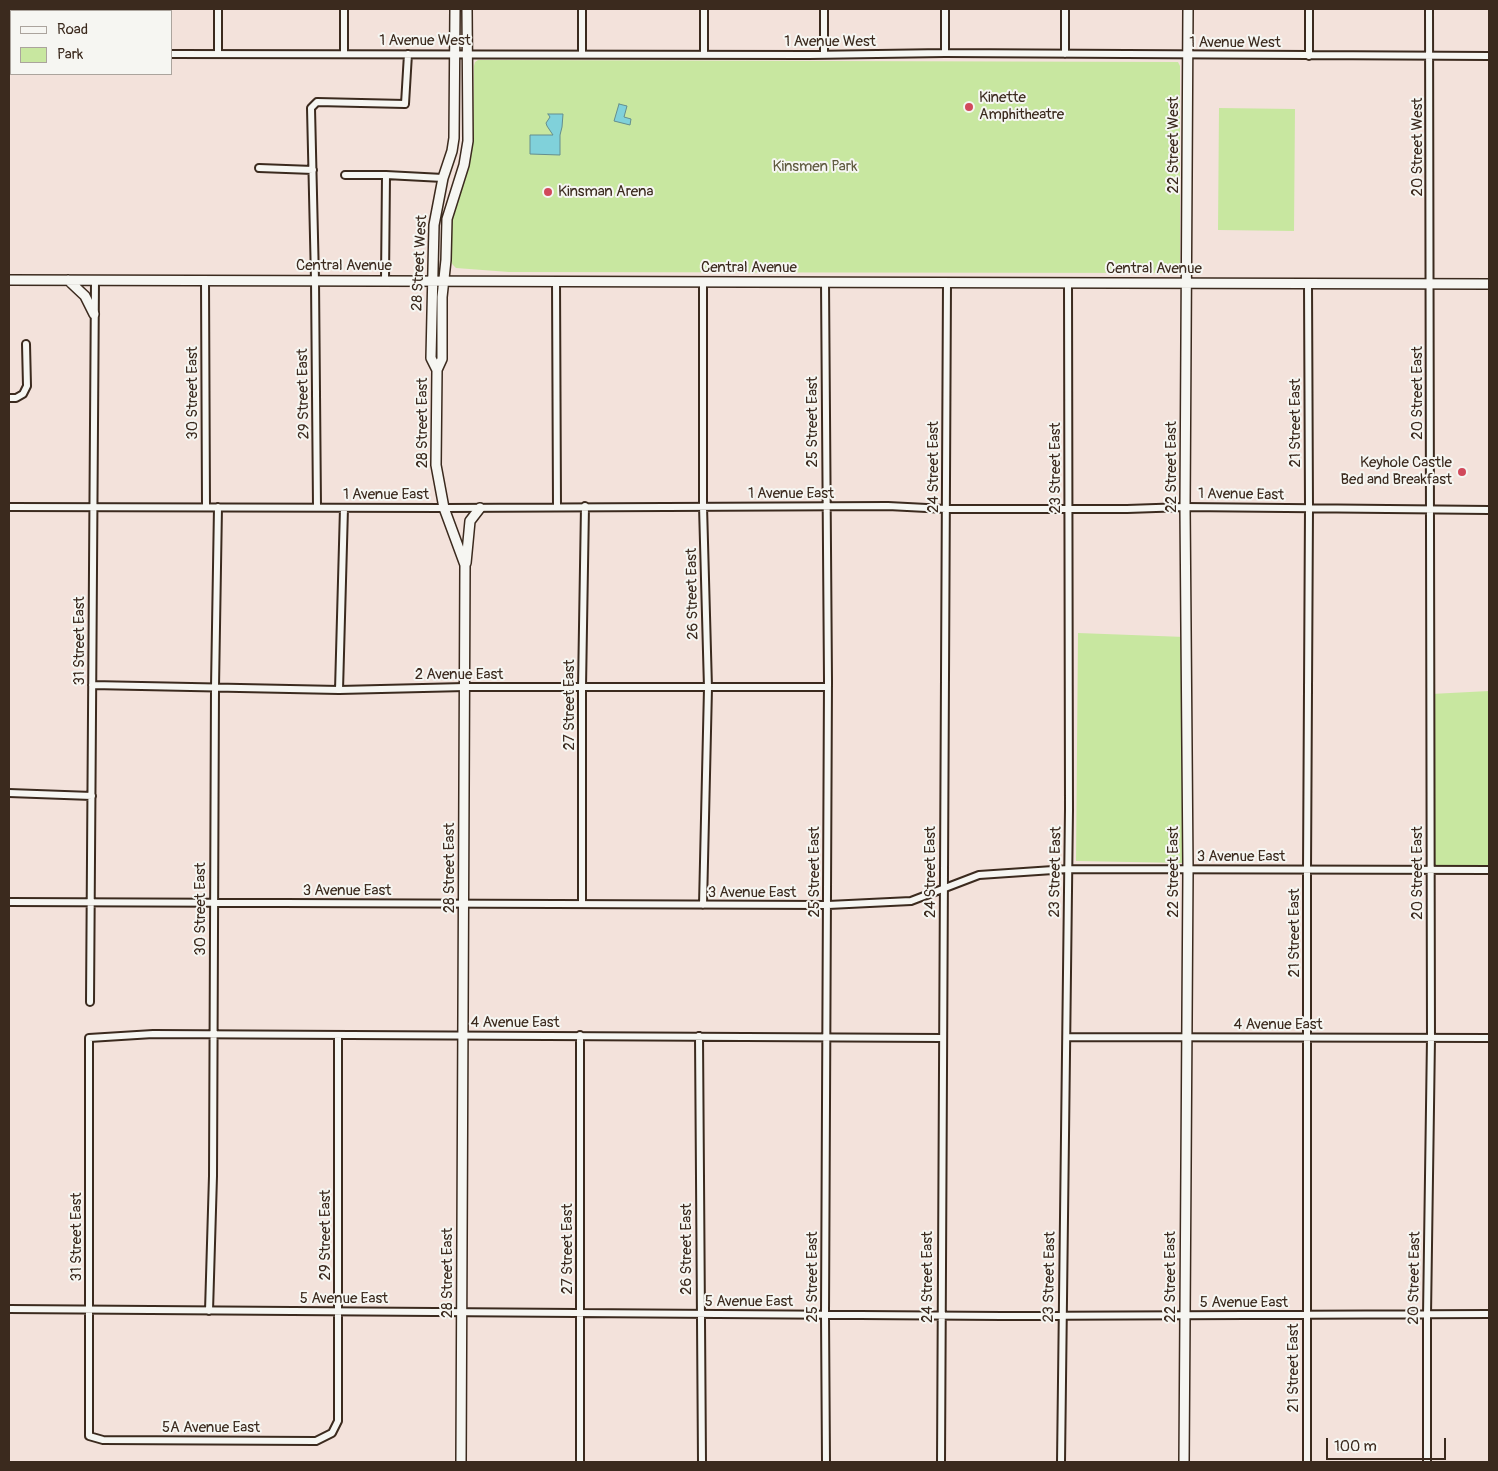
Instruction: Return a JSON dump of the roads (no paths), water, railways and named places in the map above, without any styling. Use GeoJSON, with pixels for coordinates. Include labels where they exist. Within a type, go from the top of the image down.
{"type":"FeatureCollection","features":[{"type":"Feature","properties":{"kind":"street"},"geometry":{"type":"LineString","coordinates":[[218,9],[218,54]]}},
{"type":"Feature","properties":{"kind":"street"},"geometry":{"type":"LineString","coordinates":[[344,9],[344,54]]}},
{"type":"Feature","properties":{"kind":"street","name":"28 Street West"},"geometry":{"type":"LineString","coordinates":[[437,370],[431,358],[434,225],[443,178],[452,151],[454,138],[455,9]]}},
{"type":"Feature","properties":{"kind":"street","name":"28 Street West"},"geometry":{"type":"LineString","coordinates":[[444,280],[447,219],[464,165],[468,141],[467,9]]}},
{"type":"Feature","properties":{"kind":"street"},"geometry":{"type":"LineString","coordinates":[[582,9],[582,54]]}},
{"type":"Feature","properties":{"kind":"street"},"geometry":{"type":"LineString","coordinates":[[704,9],[704,55]]}},
{"type":"Feature","properties":{"kind":"street"},"geometry":{"type":"LineString","coordinates":[[824,9],[824,55]]}},
{"type":"Feature","properties":{"kind":"street"},"geometry":{"type":"LineString","coordinates":[[945,9],[945,53]]}},
{"type":"Feature","properties":{"kind":"street"},"geometry":{"type":"LineString","coordinates":[[1065,54],[1066,9]]}},
{"type":"Feature","properties":{"kind":"street","name":"22 Street West"},"geometry":{"type":"LineString","coordinates":[[1187,282],[1188,9]]}},
{"type":"Feature","properties":{"kind":"street"},"geometry":{"type":"LineString","coordinates":[[1309,9],[1309,56]]}},
{"type":"Feature","properties":{"kind":"street","name":"20 Street West"},"geometry":{"type":"LineString","coordinates":[[1429,9],[1431,284]]}},
{"type":"Feature","properties":{"kind":"street","name":"1 Avenue West"},"geometry":{"type":"LineString","coordinates":[[172,54],[824,55],[945,53],[1489,56]]}},
{"type":"Feature","properties":{"kind":"street","name":"29 Street East"},"geometry":{"type":"LineString","coordinates":[[316,507],[315,280],[311,108],[317,102],[405,104],[408,54]]}},
{"type":"Feature","properties":{"kind":"street"},"geometry":{"type":"LineString","coordinates":[[259,168],[313,170]]}},
{"type":"Feature","properties":{"kind":"street"},"geometry":{"type":"LineString","coordinates":[[346,175],[443,178]]}},
{"type":"Feature","properties":{"kind":"street"},"geometry":{"type":"LineString","coordinates":[[385,280],[386,175]]}},
{"type":"Feature","properties":{"kind":"street","name":"Central Avenue"},"geometry":{"type":"LineString","coordinates":[[9,280],[1489,284]]}},
{"type":"Feature","properties":{"kind":"street"},"geometry":{"type":"LineString","coordinates":[[68,280],[85,296],[94,314]]}},
{"type":"Feature","properties":{"kind":"street","name":"31 Street East"},"geometry":{"type":"LineString","coordinates":[[90,1002],[95,280]]}},
{"type":"Feature","properties":{"kind":"street","name":"30 Street East"},"geometry":{"type":"LineString","coordinates":[[205,280],[206,507]]}},
{"type":"Feature","properties":{"kind":"street","name":"28 Street East"},"geometry":{"type":"LineString","coordinates":[[444,280],[442,297],[442,359],[437,370],[436,465],[444,508],[465,566],[461,1462]]}},
{"type":"Feature","properties":{"kind":"street"},"geometry":{"type":"LineString","coordinates":[[556,281],[558,507]]}},
{"type":"Feature","properties":{"kind":"street","name":"26 Street East"},"geometry":{"type":"LineString","coordinates":[[703,282],[703,506],[708,688],[703,905]]}},
{"type":"Feature","properties":{"kind":"street","name":"25 Street East"},"geometry":{"type":"LineString","coordinates":[[825,282],[828,905],[825,1315],[826,1462]]}},
{"type":"Feature","properties":{"kind":"street","name":"22 Street East"},"geometry":{"type":"LineString","coordinates":[[1184,1462],[1188,870],[1185,507],[1187,282]]}},
{"type":"Feature","properties":{"kind":"street","name":"24 Street East"},"geometry":{"type":"LineString","coordinates":[[941,1462],[940,1316],[947,283]]}},
{"type":"Feature","properties":{"kind":"street","name":"23 Street East"},"geometry":{"type":"LineString","coordinates":[[1061,1462],[1067,1038],[1068,283]]}},
{"type":"Feature","properties":{"kind":"street","name":"21 Street East"},"geometry":{"type":"LineString","coordinates":[[1306,1462],[1308,284]]}},
{"type":"Feature","properties":{"kind":"street","name":"20 Street East"},"geometry":{"type":"LineString","coordinates":[[1427,1462],[1427,1315],[1432,1038],[1429,630],[1431,284]]}},
{"type":"Feature","properties":{"kind":"street"},"geometry":{"type":"LineString","coordinates":[[9,398],[16,398],[24,394],[27,386],[26,344]]}},
{"type":"Feature","properties":{"kind":"street","name":"27 Street East"},"geometry":{"type":"LineString","coordinates":[[582,904],[582,687],[585,506]]}},
{"type":"Feature","properties":{"kind":"street","name":"1 Avenue East"},"geometry":{"type":"LineString","coordinates":[[9,507],[480,508],[888,506],[946,509],[1185,507],[1489,510]]}},
{"type":"Feature","properties":{"kind":"street","name":"30 Street East"},"geometry":{"type":"LineString","coordinates":[[209,1311],[213,1176],[212,1034],[218,507]]}},
{"type":"Feature","properties":{"kind":"street"},"geometry":{"type":"LineString","coordinates":[[339,690],[344,508]]}},
{"type":"Feature","properties":{"kind":"street"},"geometry":{"type":"LineString","coordinates":[[465,566],[470,521],[480,508]]}},
{"type":"Feature","properties":{"kind":"street","name":"2 Avenue East"},"geometry":{"type":"LineString","coordinates":[[92,685],[339,690],[465,687],[827,687]]}},
{"type":"Feature","properties":{"kind":"street"},"geometry":{"type":"LineString","coordinates":[[9,793],[92,796]]}},
{"type":"Feature","properties":{"kind":"street","name":"3 Avenue East"},"geometry":{"type":"LineString","coordinates":[[9,902],[828,905],[911,900],[979,874],[1068,869],[1489,870]]}},
{"type":"Feature","properties":{"kind":"street","name":"4 Avenue East"},"geometry":{"type":"LineString","coordinates":[[89,1038],[153,1034],[212,1034],[942,1038]]}},
{"type":"Feature","properties":{"kind":"street","name":"29 Street East"},"geometry":{"type":"LineString","coordinates":[[332,1433],[338,1421],[338,1035]]}},
{"type":"Feature","properties":{"kind":"street","name":"27 Street East"},"geometry":{"type":"LineString","coordinates":[[580,1035],[580,1462]]}},
{"type":"Feature","properties":{"kind":"street","name":"26 Street East"},"geometry":{"type":"LineString","coordinates":[[699,1036],[702,1462]]}},
{"type":"Feature","properties":{"kind":"street","name":"31 Street East"},"geometry":{"type":"LineString","coordinates":[[89,1038],[89,1436]]}},
{"type":"Feature","properties":{"kind":"street","name":"4 Avenue East"},"geometry":{"type":"LineString","coordinates":[[1067,1038],[1489,1038]]}},
{"type":"Feature","properties":{"kind":"street","name":"5 Avenue East"},"geometry":{"type":"LineString","coordinates":[[9,1309],[940,1316],[1489,1314]]}},
{"type":"Feature","properties":{"kind":"street","name":"5A Avenue East"},"geometry":{"type":"LineString","coordinates":[[89,1436],[103,1440],[316,1441],[332,1433]]}},
{"type":"Feature","properties":{"kind":"water"},"geometry":{"type":"Polygon","coordinates":[[[619,104],[627,106],[624,117],[631,119],[630,125],[614,121],[619,104]]]}},
{"type":"Feature","properties":{"kind":"water"},"geometry":{"type":"Polygon","coordinates":[[[548,114],[563,114],[560,155],[530,154],[530,135],[553,135],[546,123],[550,117],[548,114]]]}},
{"type":"Feature","properties":{"kind":"place","name":"Kinette Amphitheatre"},"geometry":{"type":"Point","coordinates":[969,107]}},
{"type":"Feature","properties":{"kind":"place","name":"Kinsman Arena"},"geometry":{"type":"Point","coordinates":[548,192]}},
{"type":"Feature","properties":{"kind":"place","name":"Keyhole Castle Bed and Breakfast"},"geometry":{"type":"Point","coordinates":[1462,472]}},
{"type":"Feature","properties":{"kind":"park label","name":"Kinsmen Park"},"geometry":{"type":"Point","coordinates":[815,167]}}]}
